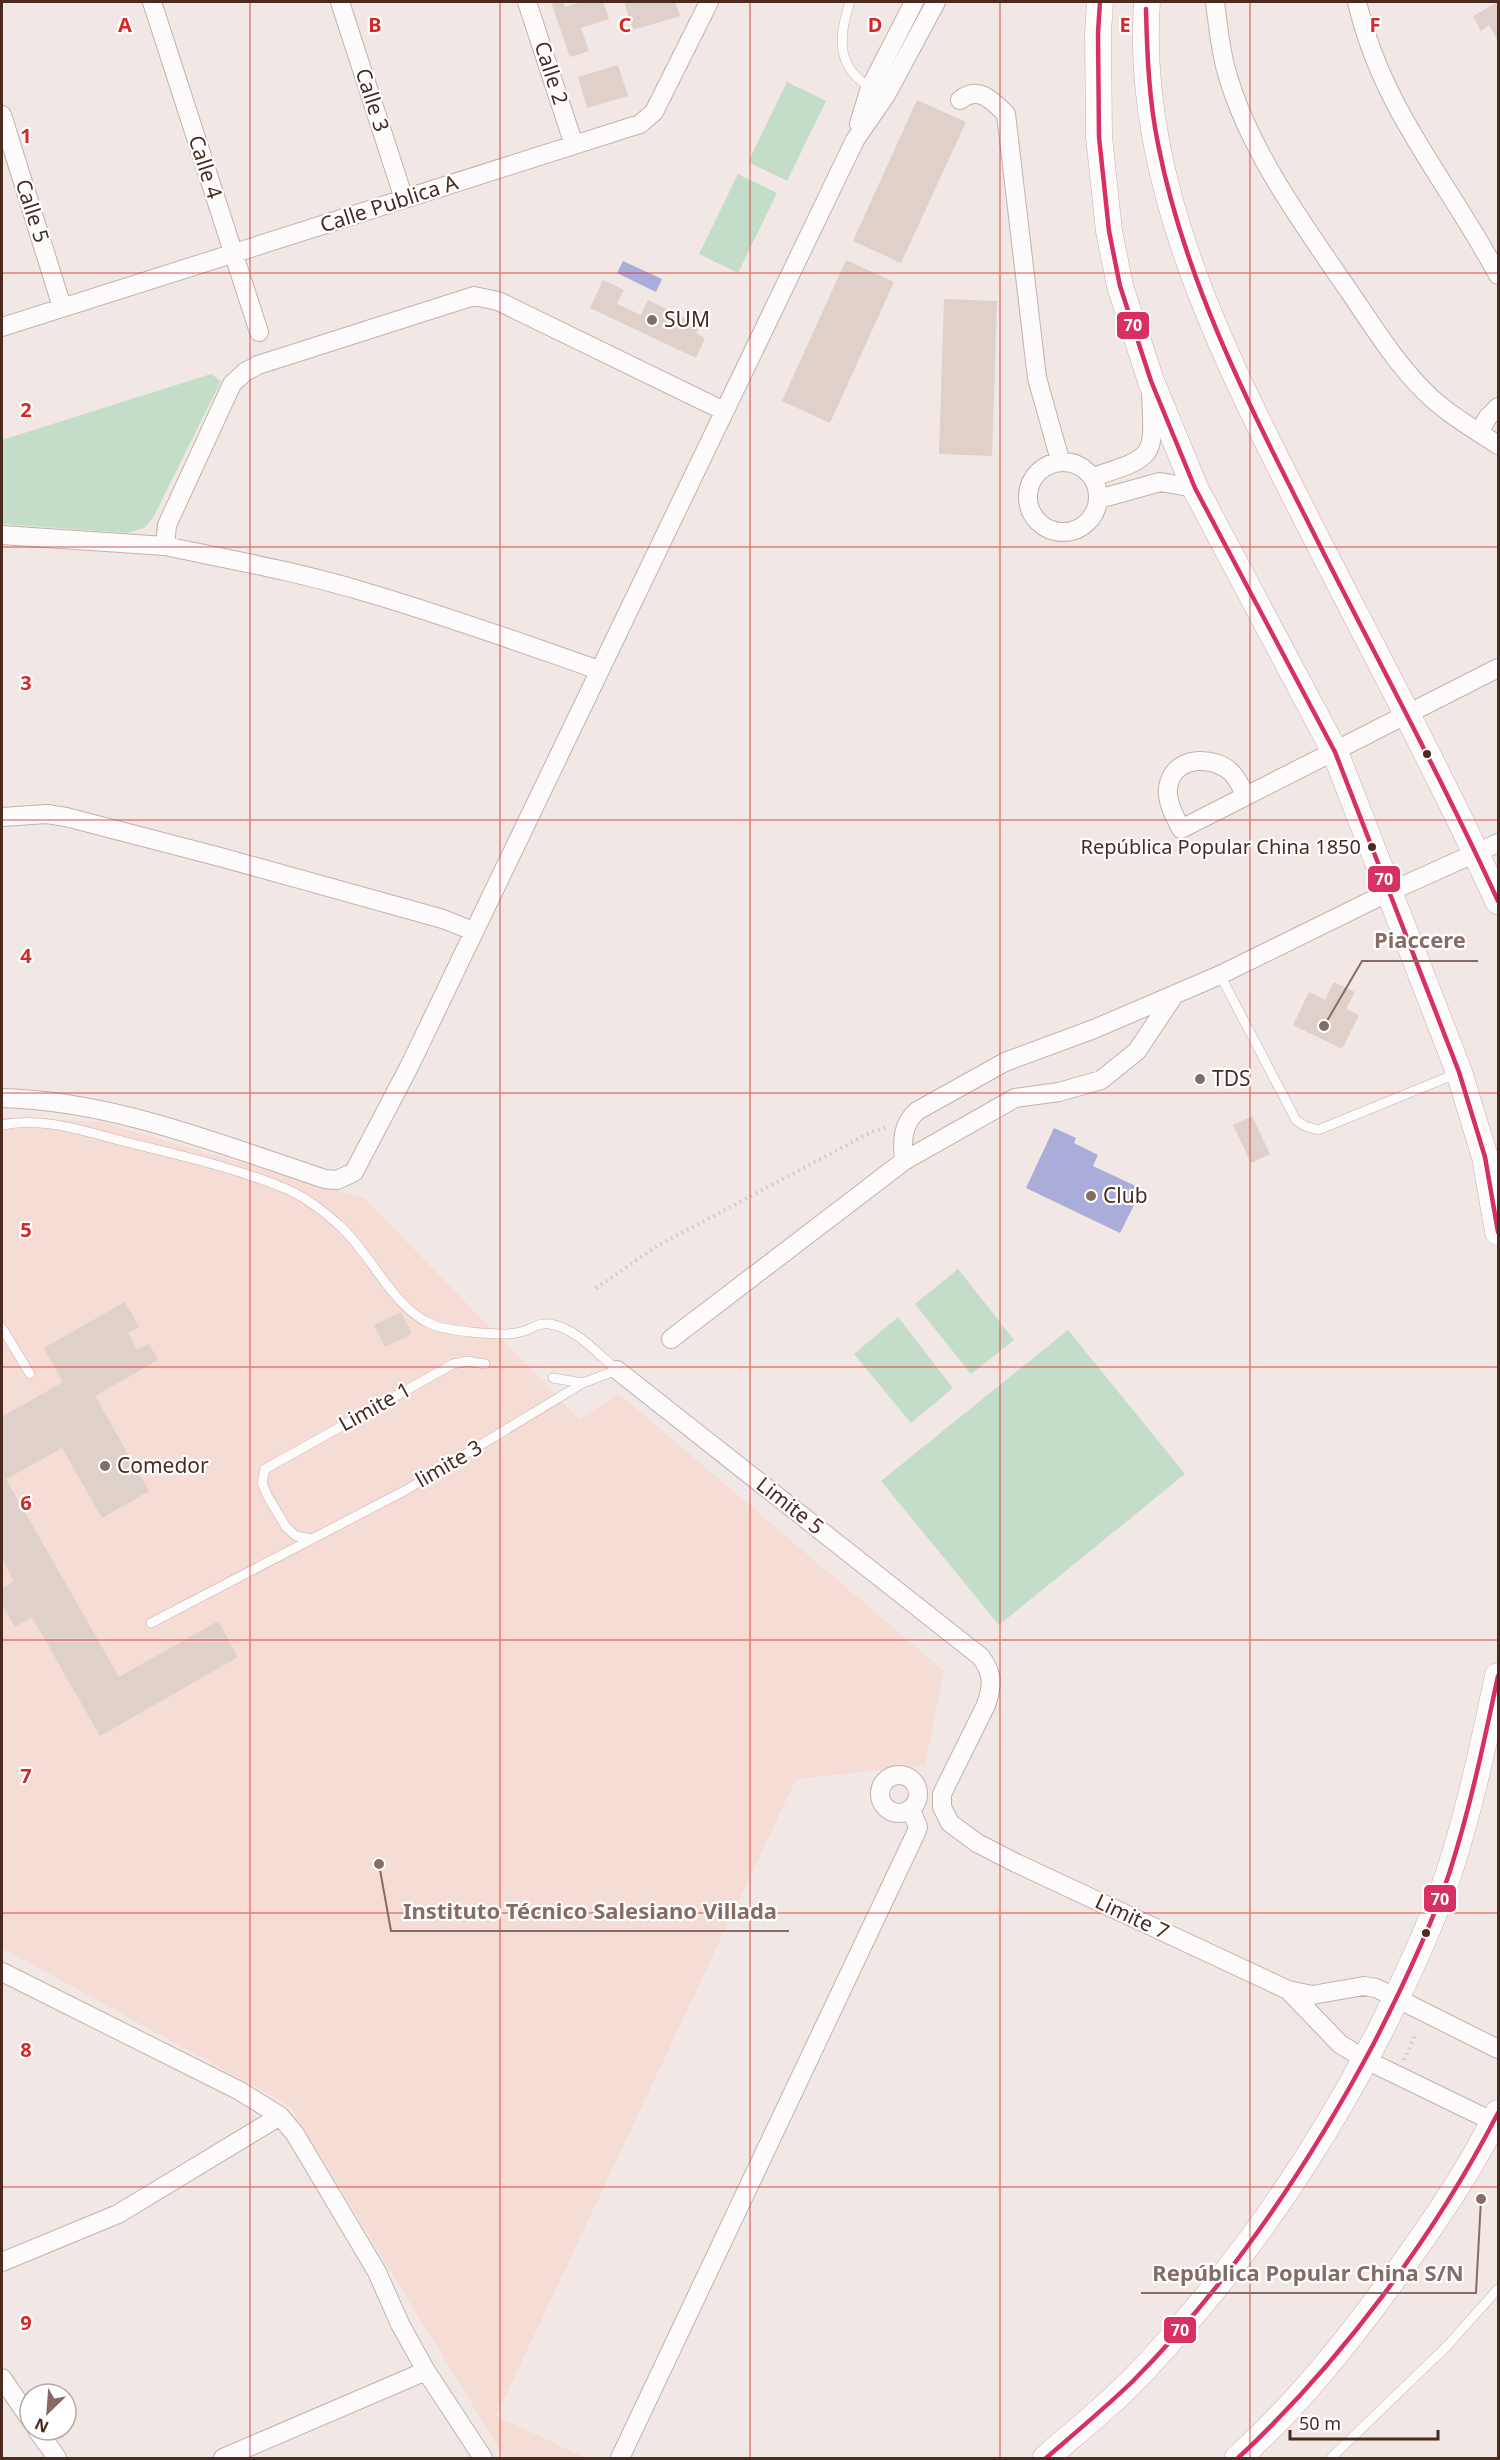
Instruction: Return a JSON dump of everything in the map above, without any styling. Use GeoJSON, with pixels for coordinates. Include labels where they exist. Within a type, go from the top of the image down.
{"type":"FeatureCollection","features":[{"type":"Feature","properties":{"kind":"main road"},"geometry":{"type":"LineString","coordinates":[[1100,2],[1099,137],[1108,231],[1120,286],[1151,381],[1195,488],[1335,752],[1459,1072],[1485,1157],[1498,1232]]}},
{"type":"Feature","properties":{"kind":"main road"},"geometry":{"type":"LineString","coordinates":[[1147,2],[1147,63],[1152,111],[1168,195],[1195,278],[1243,393],[1406,716],[1487,848],[1498,901]]}},
{"type":"Feature","properties":{"kind":"main road"},"geometry":{"type":"LineString","coordinates":[[1046,2458],[1144,2369],[1239,2259],[1284,2196],[1358,2078],[1405,1982],[1451,1866],[1469,1807],[1498,1676]]}},
{"type":"Feature","properties":{"kind":"main road"},"geometry":{"type":"LineString","coordinates":[[1238,2458],[1277,2423],[1355,2332],[1426,2233],[1497,2120]]}},
{"type":"Feature","properties":{"kind":"street","name":"Calle 4"},"geometry":{"type":"LineString","coordinates":[[152,2],[259,332]]}},
{"type":"Feature","properties":{"kind":"street","name":"Calle 3"},"geometry":{"type":"LineString","coordinates":[[340,2],[404,199]]}},
{"type":"Feature","properties":{"kind":"street","name":"Calle 2"},"geometry":{"type":"LineString","coordinates":[[527,2],[574,145]]}},
{"type":"Feature","properties":{"kind":"street","name":"Calle Publica A"},"geometry":{"type":"LineString","coordinates":[[2,327],[648,120],[710,2]]}},
{"type":"Feature","properties":{"kind":"street"},"geometry":{"type":"LineString","coordinates":[[878,92],[936,2]]}},
{"type":"Feature","properties":{"kind":"street"},"geometry":{"type":"LineString","coordinates":[[1215,2],[1227,73],[1238,105],[1254,139],[1293,206],[1377,332],[1413,379],[1426,393],[1498,446]]}},
{"type":"Feature","properties":{"kind":"street"},"geometry":{"type":"LineString","coordinates":[[1357,2],[1371,55],[1393,102],[1498,275]]}},
{"type":"Feature","properties":{"kind":"street"},"geometry":{"type":"LineString","coordinates":[[2,1098],[38,1099],[129,1116],[325,1179],[337,1180],[354,1172],[361,1163],[878,92],[911,7]]}},
{"type":"Feature","properties":{"kind":"street"},"geometry":{"type":"LineString","coordinates":[[960,100],[968,94],[979,93],[1006,114],[1037,378],[1060,460]]}},
{"type":"Feature","properties":{"kind":"street","name":"Calle 5"},"geometry":{"type":"LineString","coordinates":[[2,115],[62,307]]}},
{"type":"Feature","properties":{"kind":"street"},"geometry":{"type":"LineString","coordinates":[[165,546],[167,525],[232,384],[245,372],[258,364],[474,296],[498,301],[724,411]]}},
{"type":"Feature","properties":{"kind":"street"},"geometry":{"type":"LineString","coordinates":[[1093,477],[1130,465],[1149,451],[1153,441],[1151,381]]}},
{"type":"Feature","properties":{"kind":"street"},"geometry":{"type":"LineString","coordinates":[[1479,432],[1488,417],[1498,407]]}},
{"type":"Feature","properties":{"kind":"street"},"geometry":{"type":"LineString","coordinates":[[1060,460],[1074,463],[1093,477],[1099,500],[1096,511],[1081,528],[1059,532],[1038,521],[1028,501],[1033,478],[1041,470],[1060,460]]}},
{"type":"Feature","properties":{"kind":"street"},"geometry":{"type":"LineString","coordinates":[[1099,500],[1160,482],[1195,488]]}},
{"type":"Feature","properties":{"kind":"street"},"geometry":{"type":"LineString","coordinates":[[2,535],[165,546],[266,566],[363,591],[456,620],[599,670]]}},
{"type":"Feature","properties":{"kind":"street"},"geometry":{"type":"LineString","coordinates":[[1246,796],[1498,668]]}},
{"type":"Feature","properties":{"kind":"street"},"geometry":{"type":"LineString","coordinates":[[2,817],[46,814],[66,818],[220,857],[443,920],[473,931]]}},
{"type":"Feature","properties":{"kind":"street"},"geometry":{"type":"LineString","coordinates":[[904,1161],[902,1146],[908,1119],[917,1111],[1005,1062],[1094,1029],[1220,975],[1389,892],[1487,848]]}},
{"type":"Feature","properties":{"kind":"street"},"geometry":{"type":"LineString","coordinates":[[672,1340],[904,1161],[1015,1098],[1059,1092],[1101,1080],[1137,1051],[1175,994]]}},
{"type":"Feature","properties":{"kind":"street","name":"Limite 5"},"geometry":{"type":"LineString","coordinates":[[617,1370],[981,1657],[990,1669],[991,1683],[986,1705],[947,1784]]}},
{"type":"Feature","properties":{"kind":"street","name":"Limite 7"},"geometry":{"type":"LineString","coordinates":[[947,1784],[942,1794],[942,1807],[946,1815],[959,1831],[977,1843],[1288,1990]]}},
{"type":"Feature","properties":{"kind":"street"},"geometry":{"type":"LineString","coordinates":[[620,2458],[915,1835],[918,1827],[911,1810]]}},
{"type":"Feature","properties":{"kind":"street"},"geometry":{"type":"LineString","coordinates":[[2,1972],[240,2091],[280,2116],[295,2134],[377,2272],[400,2325],[426,2371],[483,2458]]}},
{"type":"Feature","properties":{"kind":"street"},"geometry":{"type":"LineString","coordinates":[[1288,1990],[1312,1995],[1364,1986],[1376,1988],[1498,2049]]}},
{"type":"Feature","properties":{"kind":"street"},"geometry":{"type":"LineString","coordinates":[[1288,1990],[1340,2044],[1366,2060],[1497,2120]]}},
{"type":"Feature","properties":{"kind":"street"},"geometry":{"type":"LineString","coordinates":[[2,2262],[118,2214],[280,2116]]}},
{"type":"Feature","properties":{"kind":"street"},"geometry":{"type":"LineString","coordinates":[[223,2458],[426,2371]]}},
{"type":"Feature","properties":{"kind":"street"},"geometry":{"type":"LineString","coordinates":[[2,2378],[18,2402]]}},
{"type":"Feature","properties":{"kind":"street"},"geometry":{"type":"LineString","coordinates":[[46,2442],[57,2458]]}},
{"type":"Feature","properties":{"kind":"lane"},"geometry":{"type":"LineString","coordinates":[[850,2],[841,35],[843,51],[848,67],[855,78],[878,92]]}},
{"type":"Feature","properties":{"kind":"lane"},"geometry":{"type":"LineString","coordinates":[[1220,975],[1296,1120],[1305,1126],[1318,1130],[1459,1072]]}},
{"type":"Feature","properties":{"kind":"lane"},"geometry":{"type":"LineString","coordinates":[[2,1125],[16,1122],[74,1130],[184,1156],[292,1192],[340,1226],[390,1290],[431,1324],[473,1332],[517,1334],[536,1324],[551,1324],[566,1329],[617,1370]]}},
{"type":"Feature","properties":{"kind":"lane"},"geometry":{"type":"LineString","coordinates":[[2,1328],[30,1374]]}},
{"type":"Feature","properties":{"kind":"lane","name":"Limite 1"},"geometry":{"type":"LineString","coordinates":[[311,1539],[302,1539],[291,1533],[268,1497],[262,1483],[263,1475],[269,1466],[453,1364],[467,1361],[485,1364]]}},
{"type":"Feature","properties":{"kind":"lane","name":"limite 3"},"geometry":{"type":"LineString","coordinates":[[151,1623],[406,1490],[583,1383],[617,1370]]}},
{"type":"Feature","properties":{"kind":"lane"},"geometry":{"type":"LineString","coordinates":[[553,1378],[583,1383]]}},
{"type":"Feature","properties":{"kind":"lane"},"geometry":{"type":"LineString","coordinates":[[1331,2458],[1447,2346],[1498,2289]]}},
{"type":"Feature","properties":{"kind":"path"},"geometry":{"type":"LineString","coordinates":[[596,1288],[657,1246],[871,1132],[908,1119]]}},
{"type":"Feature","properties":{"kind":"shaded area"},"geometry":{"type":"Polygon","coordinates":[[[2,1117],[101,1122],[365,1199],[579,1419],[619,1394],[944,1671],[925,1765],[796,1779],[496,2416],[586,2458],[505,2458],[290,2106],[2,1948],[2,1117]]]}},
{"type":"Feature","properties":{"kind":"green space"},"geometry":{"type":"Polygon","coordinates":[[[787,82],[826,101],[787,181],[748,162],[787,82]]]}},
{"type":"Feature","properties":{"kind":"green space"},"geometry":{"type":"Polygon","coordinates":[[[738,174],[777,193],[738,273],[699,254],[738,174]]]}},
{"type":"Feature","properties":{"kind":"green space"},"geometry":{"type":"Polygon","coordinates":[[[211,374],[221,381],[153,518],[144,528],[127,533],[2,524],[2,440],[211,374]]]}},
{"type":"Feature","properties":{"kind":"green space"},"geometry":{"type":"Polygon","coordinates":[[[958,1269],[1014,1340],[971,1374],[915,1304],[958,1269]]]}},
{"type":"Feature","properties":{"kind":"green space"},"geometry":{"type":"Polygon","coordinates":[[[898,1317],[953,1388],[911,1423],[854,1354],[898,1317]]]}},
{"type":"Feature","properties":{"kind":"green space"},"geometry":{"type":"Polygon","coordinates":[[[1068,1330],[1185,1474],[999,1625],[881,1481],[1068,1330]]]}},
{"type":"Feature","properties":{"kind":"water"},"geometry":{"type":"Polygon","coordinates":[[[623,261],[662,279],[656,292],[617,273],[623,261]]]}},
{"type":"Feature","properties":{"kind":"water"},"geometry":{"type":"Polygon","coordinates":[[[1054,1128],[1076,1138],[1074,1143],[1098,1155],[1093,1166],[1142,1189],[1120,1233],[1026,1188],[1054,1128]]]}},
{"type":"Feature","properties":{"kind":"building"},"geometry":{"type":"Polygon","coordinates":[[[551,2],[563,2],[565,7],[581,2],[603,2],[609,19],[581,28],[589,51],[570,57],[551,2]]]}},
{"type":"Feature","properties":{"kind":"building"},"geometry":{"type":"Polygon","coordinates":[[[624,2],[675,2],[680,16],[633,30],[624,2]]]}},
{"type":"Feature","properties":{"kind":"building"},"geometry":{"type":"Polygon","coordinates":[[[1498,2],[1498,41],[1489,25],[1481,31],[1473,16],[1498,2]]]}},
{"type":"Feature","properties":{"kind":"building"},"geometry":{"type":"Polygon","coordinates":[[[618,65],[628,96],[587,108],[578,77],[618,65]]]}},
{"type":"Feature","properties":{"kind":"building"},"geometry":{"type":"Polygon","coordinates":[[[917,100],[966,122],[901,263],[853,241],[917,100]]]}},
{"type":"Feature","properties":{"kind":"building"},"geometry":{"type":"Polygon","coordinates":[[[846,260],[894,282],[830,423],[782,401],[846,260]]]}},
{"type":"Feature","properties":{"kind":"building","name":"SUM"},"geometry":{"type":"Polygon","coordinates":[[[603,280],[624,290],[617,304],[641,315],[648,300],[700,325],[696,333],[705,338],[696,358],[590,308],[603,280]]]}},
{"type":"Feature","properties":{"kind":"building"},"geometry":{"type":"Polygon","coordinates":[[[944,299],[997,301],[992,456],[939,454],[944,299]]]}},
{"type":"Feature","properties":{"kind":"building"},"geometry":{"type":"Polygon","coordinates":[[[1334,982],[1355,992],[1346,1009],[1359,1015],[1342,1049],[1293,1025],[1309,992],[1325,1000],[1334,982]]]}},
{"type":"Feature","properties":{"kind":"building"},"geometry":{"type":"Polygon","coordinates":[[[1252,1116],[1270,1154],[1251,1163],[1233,1125],[1252,1116]]]}},
{"type":"Feature","properties":{"kind":"building"},"geometry":{"type":"Polygon","coordinates":[[[125,1302],[139,1327],[128,1333],[137,1350],[149,1344],[158,1360],[95,1396],[149,1491],[102,1518],[62,1448],[6,1479],[119,1677],[218,1621],[238,1657],[100,1736],[32,1617],[15,1627],[2,1604],[2,1588],[14,1581],[2,1559],[2,1417],[63,1382],[44,1348],[125,1302]]]}},
{"type":"Feature","properties":{"kind":"building"},"geometry":{"type":"Polygon","coordinates":[[[401,1312],[412,1334],[385,1347],[374,1325],[401,1312]]]}},
{"type":"Feature","properties":{"kind":"transit line","name":"70"},"geometry":{"type":"LineString","coordinates":[[1100,2],[1099,137],[1109,231],[1120,286],[1151,381],[1195,488],[1335,752],[1459,1072],[1485,1157],[1498,1232]]}},
{"type":"Feature","properties":{"kind":"transit line","name":"70"},"geometry":{"type":"LineString","coordinates":[[1146,9],[1152,111],[1158,144],[1170,196],[1203,296],[1268,442],[1431,763],[1498,901]]}},
{"type":"Feature","properties":{"kind":"transit line","name":"70"},"geometry":{"type":"LineString","coordinates":[[1046,2458],[1101,2411],[1169,2343],[1235,2263],[1266,2221],[1323,2134],[1374,2043],[1405,1981],[1441,1896],[1457,1850],[1470,1800],[1498,1676]]}},
{"type":"Feature","properties":{"kind":"transit line","name":"70"},"geometry":{"type":"LineString","coordinates":[[1238,2458],[1313,2381],[1382,2296],[1415,2252],[1445,2206],[1498,2113]]}},
{"type":"Feature","properties":{"kind":"place","name":"SUM"},"geometry":{"type":"Point","coordinates":[652,320]}},
{"type":"Feature","properties":{"kind":"place","name":"República Popular China 1850"},"geometry":{"type":"Point","coordinates":[1372,847]}},
{"type":"Feature","properties":{"kind":"place","name":"Piaccere"},"geometry":{"type":"Point","coordinates":[1324,1026]}},
{"type":"Feature","properties":{"kind":"place","name":"TDS"},"geometry":{"type":"Point","coordinates":[1200,1079]}},
{"type":"Feature","properties":{"kind":"place","name":"Club"},"geometry":{"type":"Point","coordinates":[1091,1196]}},
{"type":"Feature","properties":{"kind":"place","name":"Comedor"},"geometry":{"type":"Point","coordinates":[105,1466]}},
{"type":"Feature","properties":{"kind":"place","name":"Instituto Técnico Salesiano Villada"},"geometry":{"type":"Point","coordinates":[379,1864]}},
{"type":"Feature","properties":{"kind":"place","name":"República Popular China S/N"},"geometry":{"type":"Point","coordinates":[1481,2199]}}]}
